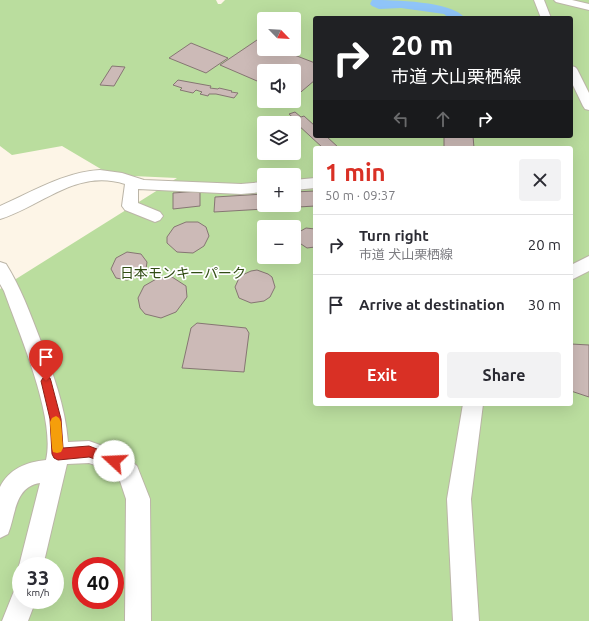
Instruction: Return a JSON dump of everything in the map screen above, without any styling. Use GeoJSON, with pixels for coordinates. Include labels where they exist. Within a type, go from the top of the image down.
{"type":"FeatureCollection","features":[{"type":"Feature","properties":{"kind":"street"},"geometry":{"type":"LineString","coordinates":[[539,0],[545,16]]}},
{"type":"Feature","properties":{"kind":"street"},"geometry":{"type":"LineString","coordinates":[[559,0],[589,6]]}},
{"type":"Feature","properties":{"kind":"street"},"geometry":{"type":"LineString","coordinates":[[573,73],[589,106]]}},
{"type":"Feature","properties":{"kind":"street"},"geometry":{"type":"LineString","coordinates":[[0,213],[64,183],[84,176],[100,175],[122,178],[143,185],[241,189],[257,188]]}},
{"type":"Feature","properties":{"kind":"street"},"geometry":{"type":"LineString","coordinates":[[133,182],[131,187],[130,206],[155,216]]}},
{"type":"Feature","properties":{"kind":"street"},"geometry":{"type":"LineString","coordinates":[[301,184],[313,183]]}},
{"type":"Feature","properties":{"kind":"street"},"geometry":{"type":"LineString","coordinates":[[573,272],[589,263]]}},
{"type":"Feature","properties":{"kind":"street"},"geometry":{"type":"LineString","coordinates":[[0,269],[12,289],[46,381],[56,419],[56,462],[33,557]]}},
{"type":"Feature","properties":{"kind":"street"},"geometry":{"type":"LineString","coordinates":[[466,621],[459,499],[473,406]]}},
{"type":"Feature","properties":{"kind":"street"},"geometry":{"type":"LineString","coordinates":[[0,526],[9,492],[18,479],[56,462],[89,452],[114,461],[130,474],[138,499],[138,621]]}},
{"type":"Feature","properties":{"kind":"street"},"geometry":{"type":"LineString","coordinates":[[15,621],[20,609]]}},
{"type":"Feature","properties":{"kind":"green space","name":"日本モンキーパーク"},"geometry":{"type":"Polygon","coordinates":[[[0,0],[216,0],[218,4],[221,4],[225,0],[589,0],[589,621],[0,621],[0,289],[177,178],[111,175],[62,146],[12,155],[0,146],[0,0]]]}},
{"type":"Feature","properties":{"kind":"water"},"geometry":{"type":"Polygon","coordinates":[[[372,0],[407,1],[448,8],[458,12],[463,16],[446,16],[444,14],[401,8],[379,9],[370,4],[372,0]]]}},
{"type":"Feature","properties":{"kind":"building"},"geometry":{"type":"Polygon","coordinates":[[[257,40],[257,56],[297,56],[313,62],[313,82],[301,92],[301,64],[257,64],[257,81],[220,65],[257,40]]]}},
{"type":"Feature","properties":{"kind":"building"},"geometry":{"type":"Polygon","coordinates":[[[191,43],[228,58],[206,73],[169,58],[191,43]]]}},
{"type":"Feature","properties":{"kind":"building"},"geometry":{"type":"Polygon","coordinates":[[[112,66],[125,67],[114,86],[100,85],[112,66]]]}},
{"type":"Feature","properties":{"kind":"building"},"geometry":{"type":"Polygon","coordinates":[[[178,80],[238,93],[234,98],[216,94],[209,94],[208,96],[200,94],[202,92],[196,90],[193,93],[180,90],[182,88],[173,85],[178,80]]]}},
{"type":"Feature","properties":{"kind":"building"},"geometry":{"type":"Polygon","coordinates":[[[295,112],[300,116],[291,116],[289,114],[295,112]]]}},
{"type":"Feature","properties":{"kind":"building"},"geometry":{"type":"Polygon","coordinates":[[[304,116],[313,124],[313,138],[328,138],[337,146],[321,146],[301,128],[301,117],[304,116]]]}},
{"type":"Feature","properties":{"kind":"building"},"geometry":{"type":"Polygon","coordinates":[[[444,138],[473,138],[474,146],[444,146],[444,138]]]}},
{"type":"Feature","properties":{"kind":"building"},"geometry":{"type":"Polygon","coordinates":[[[200,191],[200,206],[173,209],[173,193],[200,191]]]}},
{"type":"Feature","properties":{"kind":"building"},"geometry":{"type":"Polygon","coordinates":[[[313,191],[313,206],[301,207],[301,192],[313,191]]]}},
{"type":"Feature","properties":{"kind":"building"},"geometry":{"type":"Polygon","coordinates":[[[257,194],[257,209],[214,212],[215,197],[257,194]]]}},
{"type":"Feature","properties":{"kind":"building"},"geometry":{"type":"Polygon","coordinates":[[[186,222],[198,222],[206,227],[209,236],[204,246],[193,253],[177,252],[167,243],[167,237],[174,227],[186,222]]]}},
{"type":"Feature","properties":{"kind":"building"},"geometry":{"type":"Polygon","coordinates":[[[306,228],[313,229],[313,247],[307,248],[301,244],[301,231],[306,228]]]}},
{"type":"Feature","properties":{"kind":"building"},"geometry":{"type":"Polygon","coordinates":[[[127,252],[141,254],[147,262],[146,269],[139,276],[127,280],[116,278],[111,269],[116,258],[127,252]]]}},
{"type":"Feature","properties":{"kind":"building"},"geometry":{"type":"Polygon","coordinates":[[[257,270],[272,277],[275,287],[270,297],[264,301],[251,303],[239,298],[235,287],[240,276],[257,270]]]}},
{"type":"Feature","properties":{"kind":"building"},"geometry":{"type":"Polygon","coordinates":[[[172,277],[186,286],[187,297],[176,312],[161,318],[145,314],[140,308],[138,298],[144,286],[158,278],[172,277]]]}},
{"type":"Feature","properties":{"kind":"building"},"geometry":{"type":"Polygon","coordinates":[[[197,323],[246,328],[249,333],[244,372],[182,368],[191,328],[197,323]]]}},
{"type":"Feature","properties":{"kind":"building"},"geometry":{"type":"Polygon","coordinates":[[[573,344],[589,345],[589,397],[573,392],[573,344]]]}},
{"type":"Feature","properties":{"kind":"slow traffic"},"geometry":{"type":"LineString","coordinates":[[56,422],[57,448]]}},
{"type":"Feature","properties":{"kind":"route"},"geometry":{"type":"LineString","coordinates":[[46,381],[56,419],[58,454],[89,452],[114,461]]}}]}
